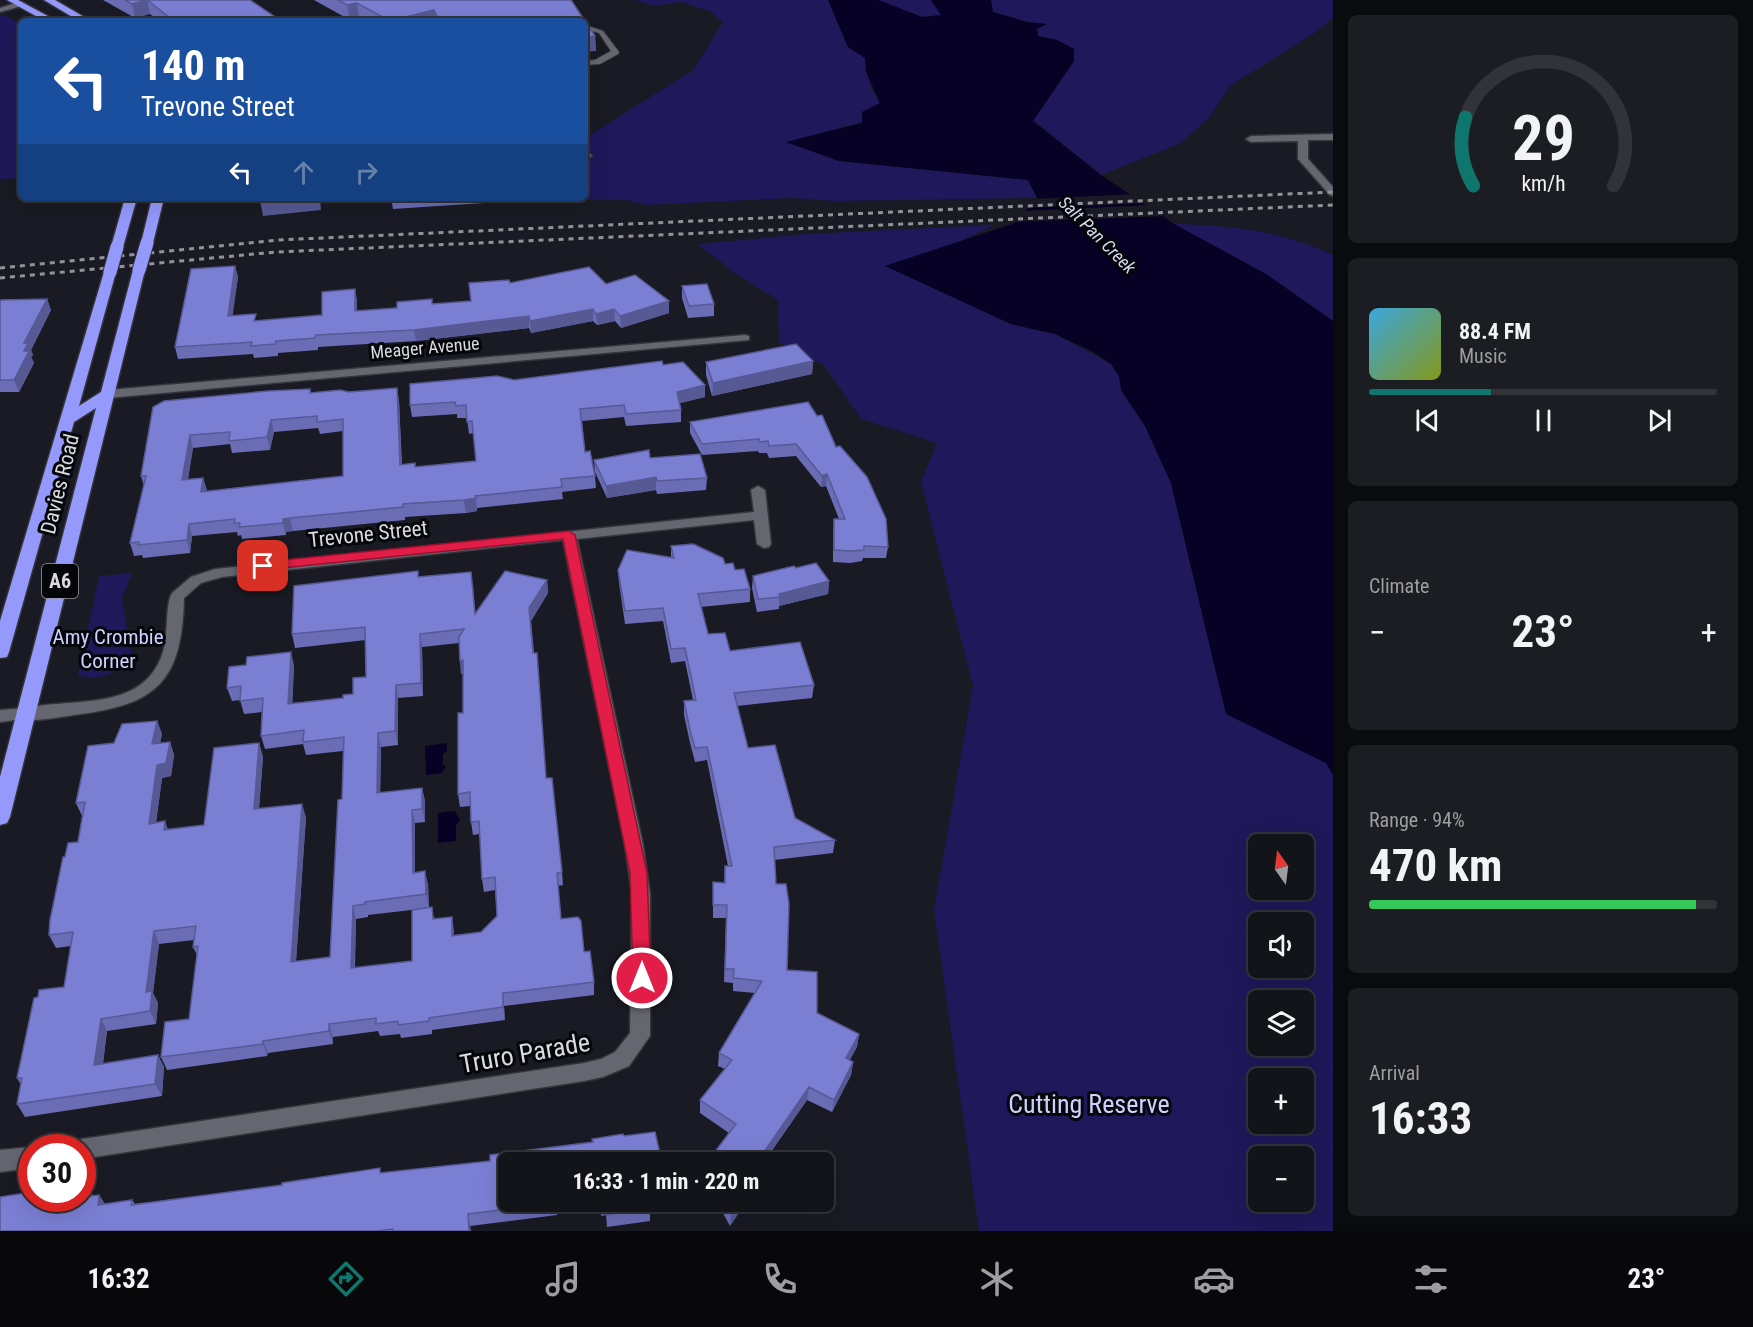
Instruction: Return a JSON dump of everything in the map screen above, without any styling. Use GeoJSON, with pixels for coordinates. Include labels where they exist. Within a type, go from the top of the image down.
{"type":"FeatureCollection","features":[{"type":"Feature","properties":{"kind":"highway"},"geometry":{"type":"LineString","coordinates":[[48,0],[81,18]]}},
{"type":"Feature","properties":{"kind":"highway"},"geometry":{"type":"LineString","coordinates":[[18,1],[47,18]]}},
{"type":"Feature","properties":{"kind":"highway","name":"Davies Road"},"geometry":{"type":"LineString","coordinates":[[0,652],[130,201]]}},
{"type":"Feature","properties":{"kind":"highway","name":"Davies Road"},"geometry":{"type":"LineString","coordinates":[[0,817],[157,201]]}},
{"type":"Feature","properties":{"kind":"highway"},"geometry":{"type":"LineString","coordinates":[[66,422],[108,394]]}},
{"type":"Feature","properties":{"kind":"street"},"geometry":{"type":"LineString","coordinates":[[0,10],[18,1]]}},
{"type":"Feature","properties":{"kind":"street"},"geometry":{"type":"LineString","coordinates":[[1251,139],[1333,136]]}},
{"type":"Feature","properties":{"kind":"street"},"geometry":{"type":"LineString","coordinates":[[1303,137],[1303,159],[1333,193]]}},
{"type":"Feature","properties":{"kind":"street","name":"Meager Avenue"},"geometry":{"type":"LineString","coordinates":[[108,394],[745,338]]}},
{"type":"Feature","properties":{"kind":"street"},"geometry":{"type":"LineString","coordinates":[[758,490],[764,544]]}},
{"type":"Feature","properties":{"kind":"street","name":"Trevone Street"},"geometry":{"type":"LineString","coordinates":[[0,716],[120,700],[152,685],[166,669],[171,658],[177,596],[207,575],[239,568],[761,515]]}},
{"type":"Feature","properties":{"kind":"street","name":"Truro Parade"},"geometry":{"type":"LineString","coordinates":[[96,1147],[584,1072],[603,1068],[622,1059],[634,1044],[640,1036],[642,999],[639,873],[569,535]]}},
{"type":"Feature","properties":{"kind":"street"},"geometry":{"type":"LineString","coordinates":[[0,1161],[18,1159]]}},
{"type":"Feature","properties":{"kind":"lane"},"geometry":{"type":"LineString","coordinates":[[588,28],[601,32],[615,52],[603,60],[588,62]]}},
{"type":"Feature","properties":{"kind":"green space"},"geometry":{"type":"Polygon","coordinates":[[[635,0],[828,0],[848,47],[865,58],[872,90],[880,103],[862,112],[862,122],[787,142],[839,161],[1028,180],[1037,198],[835,201],[791,198],[646,205],[626,200],[588,200],[588,136],[693,70],[723,22],[709,11],[682,2],[654,6],[635,0]]]}},
{"type":"Feature","properties":{"kind":"green space"},"geometry":{"type":"Polygon","coordinates":[[[878,0],[931,0],[942,15],[922,17],[878,0]]]}},
{"type":"Feature","properties":{"kind":"green space"},"geometry":{"type":"Polygon","coordinates":[[[991,0],[1333,0],[1333,18],[1313,34],[1230,86],[1209,118],[1181,143],[1101,175],[1033,120],[1074,61],[1057,40],[1038,36],[1037,29],[1046,24],[1027,22],[993,12],[991,0]]]}},
{"type":"Feature","properties":{"kind":"green space"},"geometry":{"type":"Polygon","coordinates":[[[4,15],[18,22],[18,178],[0,179],[0,16],[4,15]]]}},
{"type":"Feature","properties":{"kind":"green space"},"geometry":{"type":"Polygon","coordinates":[[[1174,224],[1255,231],[1295,240],[1333,255],[1333,321],[1266,274],[1174,224]]]}},
{"type":"Feature","properties":{"kind":"green space","name":"Cutting Reserve"},"geometry":{"type":"Polygon","coordinates":[[[994,225],[957,243],[886,266],[1011,324],[1055,334],[1111,364],[1119,376],[1121,390],[1145,426],[1171,483],[1226,714],[1326,763],[1333,775],[1333,1231],[979,1231],[934,910],[973,686],[921,482],[937,443],[861,419],[824,365],[779,342],[778,300],[736,274],[698,244],[806,234],[994,225]]]}},
{"type":"Feature","properties":{"kind":"green space","name":"Amy Crombie Corner"},"geometry":{"type":"Polygon","coordinates":[[[132,573],[122,598],[132,658],[121,668],[108,675],[86,677],[78,675],[99,576],[132,573]]]}},
{"type":"Feature","properties":{"kind":"water","name":"Salt Pan Creek"},"geometry":{"type":"Polygon","coordinates":[[[828,0],[878,0],[922,17],[941,15],[931,0],[991,0],[993,12],[1027,22],[1047,24],[1037,29],[1038,36],[1057,40],[1074,49],[1074,61],[1033,121],[1101,175],[1174,224],[1266,274],[1333,321],[1333,775],[1326,763],[1226,714],[1171,483],[1145,426],[1121,390],[1119,376],[1111,364],[1093,352],[1055,334],[1011,324],[885,266],[1015,223],[1037,198],[1028,180],[839,161],[786,142],[862,123],[862,112],[880,103],[866,72],[865,58],[848,47],[828,0]]]}},
{"type":"Feature","properties":{"kind":"water"},"geometry":{"type":"Polygon","coordinates":[[[447,743],[447,751],[443,754],[443,765],[446,766],[442,773],[426,775],[425,746],[447,743]]]}},
{"type":"Feature","properties":{"kind":"water"},"geometry":{"type":"Polygon","coordinates":[[[455,811],[460,820],[456,825],[456,841],[438,843],[438,813],[455,811]]]}},
{"type":"Feature","properties":{"kind":"pier"},"geometry":{"type":"Polygon","coordinates":[[[1135,194],[1148,203],[1024,208],[1032,199],[1135,194]]]}},
{"type":"Feature","properties":{"kind":"pier"},"geometry":{"type":"Polygon","coordinates":[[[1152,205],[1167,216],[1008,222],[1022,211],[1152,205]]]}},
{"type":"Feature","properties":{"kind":"building"},"geometry":{"type":"Polygon","coordinates":[[[125,0],[147,0],[132,4],[125,0]]]}},
{"type":"Feature","properties":{"kind":"building"},"geometry":{"type":"Polygon","coordinates":[[[147,0],[250,0],[277,18],[170,18],[147,0]]]}},
{"type":"Feature","properties":{"kind":"building"},"geometry":{"type":"Polygon","coordinates":[[[338,0],[571,0],[583,18],[438,18],[434,10],[402,18],[384,18],[357,3],[347,5],[338,0]]]}},
{"type":"Feature","properties":{"kind":"building"},"geometry":{"type":"Polygon","coordinates":[[[588,26],[595,36],[588,37],[588,26]]]}},
{"type":"Feature","properties":{"kind":"building"},"geometry":{"type":"Polygon","coordinates":[[[235,266],[228,316],[256,314],[254,321],[322,315],[322,292],[355,289],[355,311],[397,308],[397,302],[432,299],[432,304],[471,301],[469,283],[509,280],[510,283],[589,267],[606,284],[635,275],[669,301],[620,316],[614,309],[596,314],[593,309],[530,321],[529,316],[414,330],[316,335],[315,338],[276,341],[275,344],[251,346],[252,342],[175,347],[191,269],[235,266]]]}},
{"type":"Feature","properties":{"kind":"building"},"geometry":{"type":"Polygon","coordinates":[[[707,284],[714,304],[689,306],[682,286],[707,284]]]}},
{"type":"Feature","properties":{"kind":"building"},"geometry":{"type":"Polygon","coordinates":[[[47,299],[24,343],[28,343],[24,351],[29,351],[14,380],[0,380],[1,300],[47,299]]]}},
{"type":"Feature","properties":{"kind":"building"},"geometry":{"type":"Polygon","coordinates":[[[796,344],[813,361],[713,383],[706,362],[796,344]]]}},
{"type":"Feature","properties":{"kind":"building"},"geometry":{"type":"Polygon","coordinates":[[[662,361],[663,365],[683,362],[705,385],[677,392],[681,410],[626,414],[624,405],[580,409],[585,452],[590,451],[595,476],[561,479],[562,487],[475,496],[476,498],[464,500],[403,504],[403,507],[290,518],[283,519],[283,523],[239,527],[240,523],[234,523],[235,519],[189,524],[187,540],[138,545],[139,542],[130,543],[146,476],[141,476],[153,407],[164,401],[268,391],[310,389],[310,393],[397,388],[400,465],[415,463],[415,467],[476,461],[472,421],[467,422],[466,405],[456,406],[455,402],[410,405],[410,384],[497,376],[514,380],[662,361]],[[317,416],[271,420],[267,437],[229,441],[230,432],[190,435],[182,480],[203,478],[201,492],[343,476],[343,419],[317,422],[317,416]]]}},
{"type":"Feature","properties":{"kind":"building"},"geometry":{"type":"Polygon","coordinates":[[[808,402],[817,416],[822,415],[836,447],[840,446],[867,477],[886,519],[888,547],[864,546],[864,550],[834,550],[834,519],[845,519],[827,474],[822,476],[796,444],[769,446],[768,441],[759,442],[759,439],[702,444],[690,422],[808,402]]]}},
{"type":"Feature","properties":{"kind":"building"},"geometry":{"type":"Polygon","coordinates":[[[649,450],[650,458],[700,454],[707,478],[657,481],[656,477],[606,486],[594,460],[649,450]]]}},
{"type":"Feature","properties":{"kind":"building"},"geometry":{"type":"Polygon","coordinates":[[[693,544],[723,558],[725,564],[733,563],[735,570],[744,569],[750,589],[698,594],[708,634],[725,633],[730,651],[800,642],[814,685],[734,693],[748,748],[775,745],[795,818],[835,840],[774,847],[776,884],[786,884],[789,904],[787,970],[817,972],[817,1013],[859,1034],[846,1058],[853,1062],[834,1100],[809,1087],[764,1152],[715,1152],[736,1124],[700,1100],[732,1060],[719,1053],[762,981],[733,978],[734,969],[725,969],[727,905],[713,905],[713,882],[725,883],[725,866],[732,866],[707,747],[695,748],[690,730],[684,701],[696,700],[685,648],[671,649],[663,608],[625,611],[618,570],[627,550],[674,558],[671,546],[693,544]]]}},
{"type":"Feature","properties":{"kind":"building"},"geometry":{"type":"Polygon","coordinates":[[[816,563],[829,581],[779,594],[780,597],[758,599],[753,576],[816,563]]]}},
{"type":"Feature","properties":{"kind":"building"},"geometry":{"type":"Polygon","coordinates":[[[418,571],[418,577],[471,572],[475,614],[505,571],[547,580],[529,608],[533,653],[537,653],[546,778],[552,778],[562,872],[557,873],[561,919],[578,917],[581,921],[584,952],[590,951],[594,982],[503,993],[503,1007],[429,1018],[429,1021],[398,1025],[398,1021],[376,1024],[376,1018],[329,1024],[329,1031],[263,1041],[263,1044],[161,1057],[165,1022],[189,1019],[198,946],[193,947],[196,926],[154,931],[146,992],[152,991],[150,1011],[101,1019],[94,1065],[158,1055],[155,1084],[17,1104],[22,1078],[17,1078],[34,998],[38,997],[39,990],[64,987],[73,932],[49,935],[50,920],[68,843],[78,842],[85,802],[76,803],[88,746],[114,743],[122,724],[157,721],[152,744],[170,742],[166,763],[157,765],[149,824],[165,821],[164,830],[204,825],[214,748],[259,743],[254,809],[302,804],[291,962],[330,957],[338,800],[342,799],[344,737],[303,742],[304,730],[261,736],[263,698],[240,701],[241,686],[227,688],[229,667],[246,665],[247,657],[291,652],[288,704],[343,698],[343,695],[353,694],[353,678],[366,677],[365,627],[292,634],[294,586],[418,571]],[[464,629],[420,634],[421,683],[396,685],[395,731],[378,733],[377,793],[422,788],[422,809],[412,810],[413,873],[425,871],[426,894],[365,902],[365,904],[353,906],[351,968],[412,961],[412,910],[432,907],[433,919],[452,917],[452,936],[481,932],[497,916],[495,877],[482,879],[479,821],[471,822],[470,792],[458,794],[458,713],[463,713],[463,660],[460,661],[459,637],[464,629]]]}},
{"type":"Feature","properties":{"kind":"building"},"geometry":{"type":"Polygon","coordinates":[[[655,1132],[660,1152],[514,1152],[593,1142],[592,1139],[623,1134],[624,1136],[655,1132]]]}},
{"type":"Feature","properties":{"kind":"building"},"geometry":{"type":"Polygon","coordinates":[[[498,1154],[498,1210],[468,1214],[469,1231],[393,1231],[393,1229],[376,1231],[0,1231],[0,1197],[18,1194],[18,1212],[96,1212],[96,1195],[99,1195],[98,1205],[132,1200],[131,1205],[282,1185],[282,1183],[380,1168],[380,1173],[490,1161],[490,1155],[498,1154]]]}},
{"type":"Feature","properties":{"kind":"building"},"geometry":{"type":"Polygon","coordinates":[[[606,1212],[628,1212],[606,1215],[606,1212]]]}},
{"type":"Feature","properties":{"kind":"railway"},"geometry":{"type":"LineString","coordinates":[[0,268],[278,240],[1333,192]]}},
{"type":"Feature","properties":{"kind":"railway"},"geometry":{"type":"LineString","coordinates":[[0,278],[276,252],[1333,205]]}},
{"type":"Feature","properties":{"kind":"route"},"geometry":{"type":"LineString","coordinates":[[263,566],[569,535],[639,873],[642,978]]}}]}
